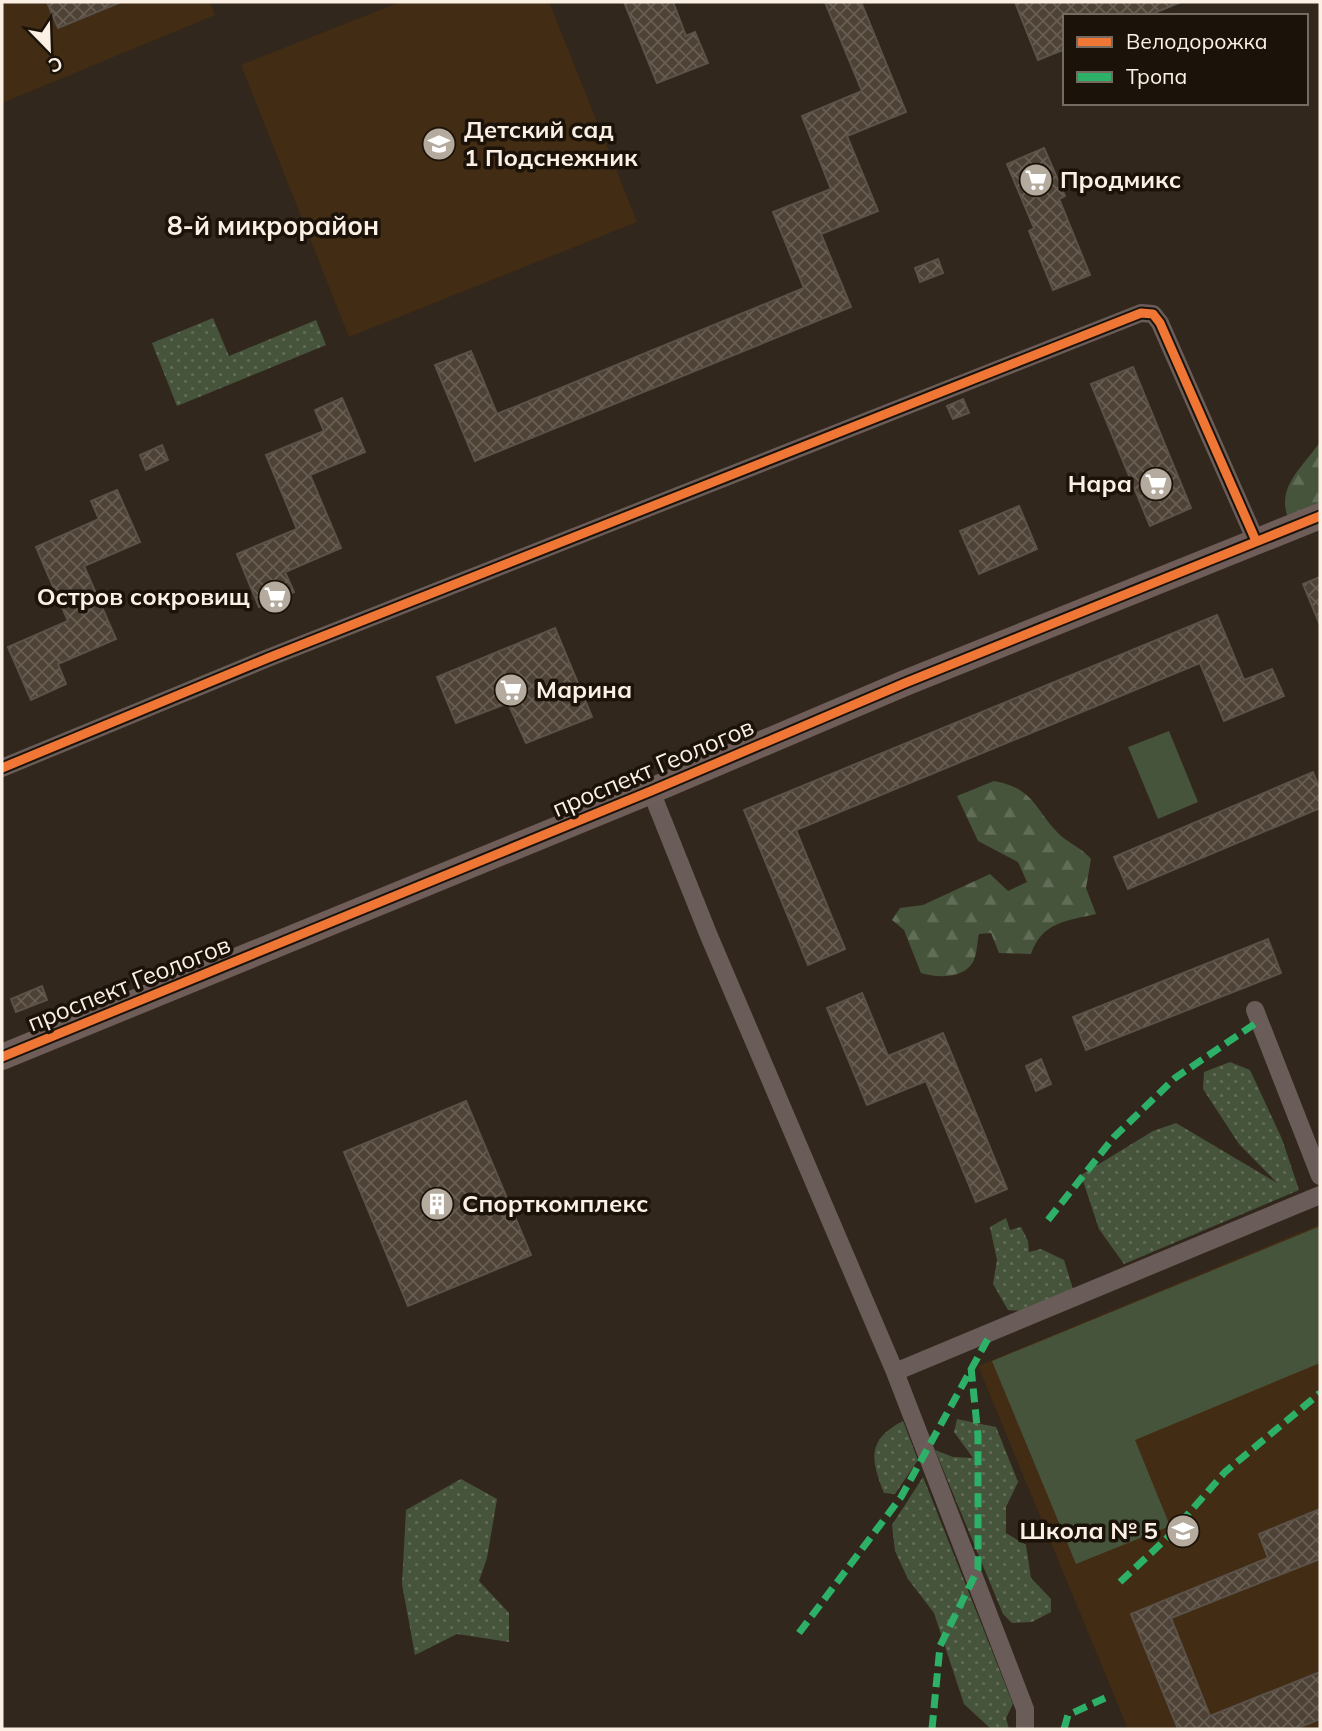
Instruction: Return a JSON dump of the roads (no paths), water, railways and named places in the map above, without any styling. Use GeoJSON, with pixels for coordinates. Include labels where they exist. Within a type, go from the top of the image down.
{"type":"FeatureCollection","features":[{"type":"Feature","properties":{"kind":"street"},"geometry":{"type":"LineString","coordinates":[[2,768],[268,658],[1141,313],[1153,314],[1160,323],[1256,541]]}},
{"type":"Feature","properties":{"kind":"street","name":"проспект Геологов"},"geometry":{"type":"LineString","coordinates":[[2,1057],[651,791],[905,683],[1320,516]]}},
{"type":"Feature","properties":{"kind":"street"},"geometry":{"type":"LineString","coordinates":[[651,791],[709,936],[895,1373],[1025,1709],[1026,1729]]}},
{"type":"Feature","properties":{"kind":"street"},"geometry":{"type":"LineString","coordinates":[[1255,1010],[1320,1175]]}},
{"type":"Feature","properties":{"kind":"street"},"geometry":{"type":"LineString","coordinates":[[895,1373],[1320,1195]]}},
{"type":"Feature","properties":{"kind":"place","name":"Детский сад 1 Подснежник"},"geometry":{"type":"Point","coordinates":[439,144]}},
{"type":"Feature","properties":{"kind":"place","name":"Продмикс"},"geometry":{"type":"Point","coordinates":[1036,180]}},
{"type":"Feature","properties":{"kind":"place","name":"Нара"},"geometry":{"type":"Point","coordinates":[1156,484]}},
{"type":"Feature","properties":{"kind":"place","name":"Остров сокровищ"},"geometry":{"type":"Point","coordinates":[275,597]}},
{"type":"Feature","properties":{"kind":"place","name":"Марина"},"geometry":{"type":"Point","coordinates":[511,690]}},
{"type":"Feature","properties":{"kind":"place","name":"Спорткомплекс"},"geometry":{"type":"Point","coordinates":[437,1204]}},
{"type":"Feature","properties":{"kind":"place","name":"Школа № 5"},"geometry":{"type":"Point","coordinates":[1183,1531]}},
{"type":"Feature","properties":{"kind":"district","name":"8-й микрорайон"},"geometry":{"type":"Point","coordinates":[273,226]}}]}
